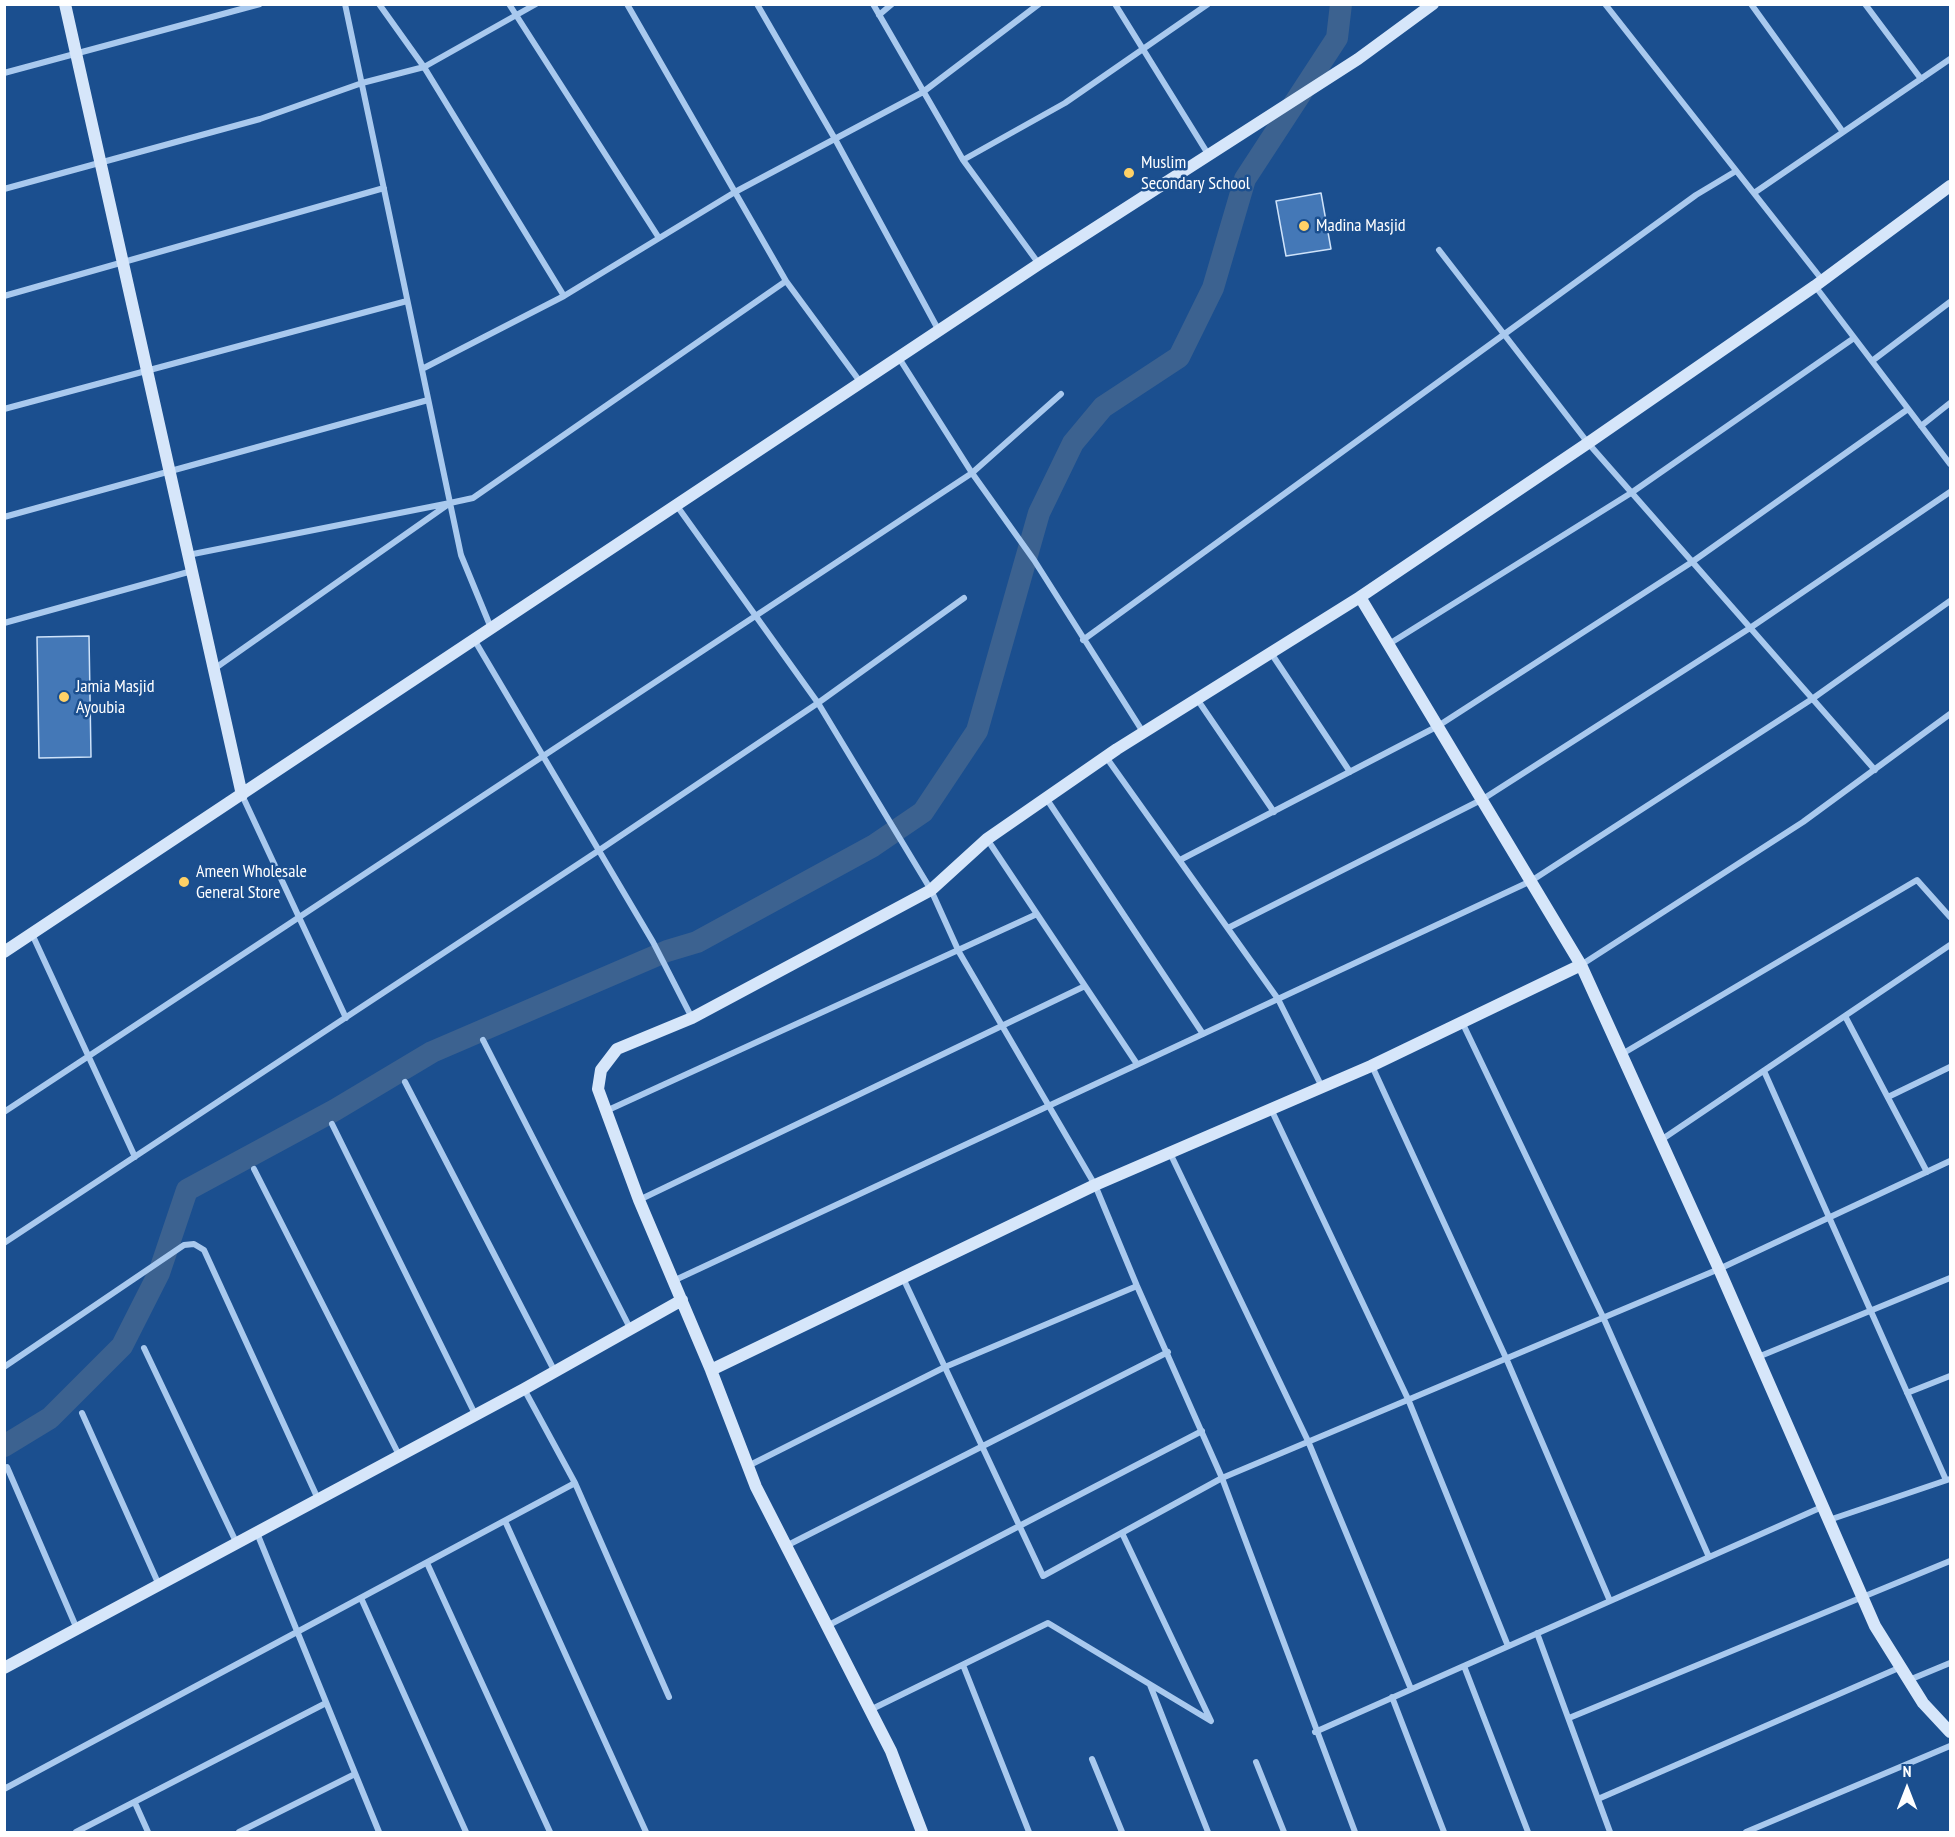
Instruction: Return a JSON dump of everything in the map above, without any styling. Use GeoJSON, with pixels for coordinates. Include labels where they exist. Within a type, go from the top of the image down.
{"type":"FeatureCollection","features":[{"type":"Feature","properties":{"kind":"street"},"geometry":{"type":"LineString","coordinates":[[65,4],[242,795],[346,1018]]}},
{"type":"Feature","properties":{"kind":"street"},"geometry":{"type":"LineString","coordinates":[[4,73],[260,4]]}},
{"type":"Feature","properties":{"kind":"street"},"geometry":{"type":"LineString","coordinates":[[345,4],[461,555],[491,630]]}},
{"type":"Feature","properties":{"kind":"street"},"geometry":{"type":"LineString","coordinates":[[379,4],[424,67],[564,296]]}},
{"type":"Feature","properties":{"kind":"street"},"geometry":{"type":"LineString","coordinates":[[509,4],[659,238]]}},
{"type":"Feature","properties":{"kind":"street"},"geometry":{"type":"LineString","coordinates":[[4,189],[260,119],[362,83],[424,67],[536,4]]}},
{"type":"Feature","properties":{"kind":"street"},"geometry":{"type":"LineString","coordinates":[[627,4],[786,280],[861,383]]}},
{"type":"Feature","properties":{"kind":"street"},"geometry":{"type":"LineString","coordinates":[[757,4],[939,331]]}},
{"type":"Feature","properties":{"kind":"street"},"geometry":{"type":"LineString","coordinates":[[873,4],[963,160],[1039,264]]}},
{"type":"Feature","properties":{"kind":"street"},"geometry":{"type":"LineString","coordinates":[[879,15],[892,4]]}},
{"type":"Feature","properties":{"kind":"street"},"geometry":{"type":"LineString","coordinates":[[422,369],[564,296],[735,192],[923,92],[1039,4]]}},
{"type":"Feature","properties":{"kind":"street"},"geometry":{"type":"LineString","coordinates":[[1115,4],[1209,154]]}},
{"type":"Feature","properties":{"kind":"street"},"geometry":{"type":"LineString","coordinates":[[963,160],[1065,103],[1208,4]]}},
{"type":"Feature","properties":{"kind":"street"},"geometry":{"type":"LineString","coordinates":[[4,952],[1039,264],[1358,59],[1434,4]]}},
{"type":"Feature","properties":{"kind":"street"},"geometry":{"type":"LineString","coordinates":[[1751,4],[1843,132]]}},
{"type":"Feature","properties":{"kind":"street"},"geometry":{"type":"LineString","coordinates":[[1865,4],[1921,79]]}},
{"type":"Feature","properties":{"kind":"street"},"geometry":{"type":"LineString","coordinates":[[1609,6],[1754,193],[1819,284],[1854,338],[1950,464]]}},
{"type":"Feature","properties":{"kind":"street"},"geometry":{"type":"LineString","coordinates":[[1754,193],[1950,59]]}},
{"type":"Feature","properties":{"kind":"street"},"geometry":{"type":"LineString","coordinates":[[1083,640],[1696,195],[1736,171]]}},
{"type":"Feature","properties":{"kind":"street"},"geometry":{"type":"LineString","coordinates":[[922,1833],[891,1751],[786,1546],[748,1466],[711,1370],[639,1200],[598,1089],[601,1070],[617,1049],[692,1018],[931,890],[987,839],[1046,798],[1106,757],[1360,597],[1588,443],[1819,284],[1950,186]]}},
{"type":"Feature","properties":{"kind":"street"},"geometry":{"type":"LineString","coordinates":[[4,296],[384,188]]}},
{"type":"Feature","properties":{"kind":"street"},"geometry":{"type":"LineString","coordinates":[[1439,250],[1588,443],[1875,770]]}},
{"type":"Feature","properties":{"kind":"street"},"geometry":{"type":"LineString","coordinates":[[188,555],[473,498],[786,280]]}},
{"type":"Feature","properties":{"kind":"street"},"geometry":{"type":"LineString","coordinates":[[4,409],[407,301]]}},
{"type":"Feature","properties":{"kind":"street"},"geometry":{"type":"LineString","coordinates":[[1872,361],[1950,302]]}},
{"type":"Feature","properties":{"kind":"street"},"geometry":{"type":"LineString","coordinates":[[1388,644],[1631,493],[1854,338]]}},
{"type":"Feature","properties":{"kind":"street"},"geometry":{"type":"LineString","coordinates":[[899,358],[972,473],[1034,560],[1144,733]]}},
{"type":"Feature","properties":{"kind":"street"},"geometry":{"type":"LineString","coordinates":[[4,1112],[972,473],[1061,394]]}},
{"type":"Feature","properties":{"kind":"street"},"geometry":{"type":"LineString","coordinates":[[4,517],[428,400]]}},
{"type":"Feature","properties":{"kind":"street"},"geometry":{"type":"LineString","coordinates":[[1921,426],[1950,403]]}},
{"type":"Feature","properties":{"kind":"street"},"geometry":{"type":"LineString","coordinates":[[1180,860],[1438,726],[1692,562],[1908,409]]}},
{"type":"Feature","properties":{"kind":"street"},"geometry":{"type":"LineString","coordinates":[[1228,927],[1482,799],[1750,628],[1950,492]]}},
{"type":"Feature","properties":{"kind":"street"},"geometry":{"type":"LineString","coordinates":[[214,669],[450,503]]}},
{"type":"Feature","properties":{"kind":"street"},"geometry":{"type":"LineString","coordinates":[[677,506],[818,703],[931,890],[959,952],[1095,1185],[1222,1478],[1355,1833]]}},
{"type":"Feature","properties":{"kind":"street"},"geometry":{"type":"LineString","coordinates":[[4,623],[192,571]]}},
{"type":"Feature","properties":{"kind":"street"},"geometry":{"type":"LineString","coordinates":[[1360,597],[1581,965],[1719,1269],[1875,1626],[1923,1703],[1950,1732]]}},
{"type":"Feature","properties":{"kind":"street"},"geometry":{"type":"LineString","coordinates":[[4,1244],[818,703],[964,598]]}},
{"type":"Feature","properties":{"kind":"street"},"geometry":{"type":"LineString","coordinates":[[673,1281],[1531,881],[1812,699],[1950,602]]}},
{"type":"Feature","properties":{"kind":"street"},"geometry":{"type":"LineString","coordinates":[[475,641],[541,757],[653,942],[692,1018]]}},
{"type":"Feature","properties":{"kind":"street"},"geometry":{"type":"LineString","coordinates":[[1271,652],[1350,772]]}},
{"type":"Feature","properties":{"kind":"street"},"geometry":{"type":"LineString","coordinates":[[1197,699],[1274,812]]}},
{"type":"Feature","properties":{"kind":"street"},"geometry":{"type":"LineString","coordinates":[[711,1370],[1095,1185],[1371,1066],[1581,965],[1803,822],[1950,714]]}},
{"type":"Feature","properties":{"kind":"street"},"geometry":{"type":"LineString","coordinates":[[1106,757],[1278,999],[1322,1087]]}},
{"type":"Feature","properties":{"kind":"street"},"geometry":{"type":"LineString","coordinates":[[1046,798],[1203,1034]]}},
{"type":"Feature","properties":{"kind":"street"},"geometry":{"type":"LineString","coordinates":[[987,839],[1137,1065]]}},
{"type":"Feature","properties":{"kind":"street"},"geometry":{"type":"LineString","coordinates":[[1622,1054],[1917,880],[1950,917]]}},
{"type":"Feature","properties":{"kind":"street"},"geometry":{"type":"LineString","coordinates":[[606,1111],[959,952],[1037,914]]}},
{"type":"Feature","properties":{"kind":"street"},"geometry":{"type":"LineString","coordinates":[[31,934],[135,1157]]}},
{"type":"Feature","properties":{"kind":"street"},"geometry":{"type":"LineString","coordinates":[[1661,1140],[1950,945]]}},
{"type":"Feature","properties":{"kind":"street"},"geometry":{"type":"LineString","coordinates":[[639,1200],[1001,1024],[1085,986]]}},
{"type":"Feature","properties":{"kind":"street"},"geometry":{"type":"LineString","coordinates":[[1845,1016],[1927,1172]]}},
{"type":"Feature","properties":{"kind":"street"},"geometry":{"type":"LineString","coordinates":[[1462,1022],[1603,1317],[1709,1557]]}},
{"type":"Feature","properties":{"kind":"street"},"geometry":{"type":"LineString","coordinates":[[483,1040],[630,1328]]}},
{"type":"Feature","properties":{"kind":"street"},"geometry":{"type":"LineString","coordinates":[[1371,1066],[1506,1358],[1610,1601]]}},
{"type":"Feature","properties":{"kind":"street"},"geometry":{"type":"LineString","coordinates":[[1888,1097],[1950,1067]]}},
{"type":"Feature","properties":{"kind":"street"},"geometry":{"type":"LineString","coordinates":[[1764,1071],[1907,1394],[1948,1480],[1828,1520]]}},
{"type":"Feature","properties":{"kind":"street"},"geometry":{"type":"LineString","coordinates":[[405,1082],[554,1370]]}},
{"type":"Feature","properties":{"kind":"street"},"geometry":{"type":"LineString","coordinates":[[1271,1109],[1408,1399],[1508,1646]]}},
{"type":"Feature","properties":{"kind":"street"},"geometry":{"type":"LineString","coordinates":[[332,1124],[475,1414]]}},
{"type":"Feature","properties":{"kind":"street"},"geometry":{"type":"LineString","coordinates":[[1170,1153],[1308,1441],[1411,1689]]}},
{"type":"Feature","properties":{"kind":"street"},"geometry":{"type":"LineString","coordinates":[[903,1278],[1043,1576],[1222,1478],[1719,1269],[1950,1161]]}},
{"type":"Feature","properties":{"kind":"street"},"geometry":{"type":"LineString","coordinates":[[254,1168],[399,1455]]}},
{"type":"Feature","properties":{"kind":"street"},"geometry":{"type":"LineString","coordinates":[[4,1367],[137,1275],[184,1245],[195,1244],[204,1250],[318,1500]]}},
{"type":"Feature","properties":{"kind":"street"},"geometry":{"type":"LineString","coordinates":[[1757,1357],[1950,1278]]}},
{"type":"Feature","properties":{"kind":"street"},"geometry":{"type":"LineString","coordinates":[[748,1466],[945,1367],[1137,1286]]}},
{"type":"Feature","properties":{"kind":"street"},"geometry":{"type":"LineString","coordinates":[[4,1668],[524,1389],[554,1370],[682,1300]]}},
{"type":"Feature","properties":{"kind":"street"},"geometry":{"type":"LineString","coordinates":[[144,1348],[237,1544]]}},
{"type":"Feature","properties":{"kind":"street"},"geometry":{"type":"LineString","coordinates":[[786,1546],[1168,1352]]}},
{"type":"Feature","properties":{"kind":"street"},"geometry":{"type":"LineString","coordinates":[[1907,1394],[1950,1376]]}},
{"type":"Feature","properties":{"kind":"street"},"geometry":{"type":"LineString","coordinates":[[524,1389],[574,1484],[669,1697]]}},
{"type":"Feature","properties":{"kind":"street"},"geometry":{"type":"LineString","coordinates":[[82,1413],[159,1585]]}},
{"type":"Feature","properties":{"kind":"street"},"geometry":{"type":"LineString","coordinates":[[828,1626],[1202,1431]]}},
{"type":"Feature","properties":{"kind":"street"},"geometry":{"type":"LineString","coordinates":[[7,1467],[77,1629]]}},
{"type":"Feature","properties":{"kind":"street"},"geometry":{"type":"LineString","coordinates":[[4,1789],[574,1484]]}},
{"type":"Feature","properties":{"kind":"street"},"geometry":{"type":"LineString","coordinates":[[1316,1732],[1822,1507]]}},
{"type":"Feature","properties":{"kind":"street"},"geometry":{"type":"LineString","coordinates":[[505,1521],[646,1833]]}},
{"type":"Feature","properties":{"kind":"street"},"geometry":{"type":"LineString","coordinates":[[257,1533],[379,1833]]}},
{"type":"Feature","properties":{"kind":"street"},"geometry":{"type":"LineString","coordinates":[[870,1710],[1048,1623],[1211,1721],[1122,1533]]}},
{"type":"Feature","properties":{"kind":"street"},"geometry":{"type":"LineString","coordinates":[[1569,1718],[1950,1561]]}},
{"type":"Feature","properties":{"kind":"street"},"geometry":{"type":"LineString","coordinates":[[427,1563],[550,1833]]}},
{"type":"Feature","properties":{"kind":"street"},"geometry":{"type":"LineString","coordinates":[[361,1598],[466,1833]]}},
{"type":"Feature","properties":{"kind":"street"},"geometry":{"type":"LineString","coordinates":[[1538,1633],[1610,1833]]}},
{"type":"Feature","properties":{"kind":"street"},"geometry":{"type":"LineString","coordinates":[[1909,1680],[1950,1663]]}},
{"type":"Feature","properties":{"kind":"street"},"geometry":{"type":"LineString","coordinates":[[963,1665],[1029,1833]]}},
{"type":"Feature","properties":{"kind":"street"},"geometry":{"type":"LineString","coordinates":[[1464,1666],[1528,1833]]}},
{"type":"Feature","properties":{"kind":"street"},"geometry":{"type":"LineString","coordinates":[[1598,1799],[1901,1667]]}},
{"type":"Feature","properties":{"kind":"street"},"geometry":{"type":"LineString","coordinates":[[1150,1684],[1208,1833]]}},
{"type":"Feature","properties":{"kind":"street"},"geometry":{"type":"LineString","coordinates":[[1392,1698],[1444,1833]]}},
{"type":"Feature","properties":{"kind":"street"},"geometry":{"type":"LineString","coordinates":[[76,1833],[326,1703]]}},
{"type":"Feature","properties":{"kind":"street"},"geometry":{"type":"LineString","coordinates":[[1746,1833],[1950,1746]]}},
{"type":"Feature","properties":{"kind":"street"},"geometry":{"type":"LineString","coordinates":[[1092,1759],[1122,1833]]}},
{"type":"Feature","properties":{"kind":"street"},"geometry":{"type":"LineString","coordinates":[[1256,1762],[1284,1833]]}},
{"type":"Feature","properties":{"kind":"street"},"geometry":{"type":"LineString","coordinates":[[239,1833],[355,1773]]}},
{"type":"Feature","properties":{"kind":"street"},"geometry":{"type":"LineString","coordinates":[[135,1803],[148,1833]]}},
{"type":"Feature","properties":{"kind":"building","name":"Madina Masjid"},"geometry":{"type":"Polygon","coordinates":[[[1321,193],[1331,249],[1286,256],[1276,201],[1321,193]]]}},
{"type":"Feature","properties":{"kind":"building","name":"Jamia Masjid Ayoubia"},"geometry":{"type":"Polygon","coordinates":[[[89,636],[91,757],[39,758],[37,637],[89,636]]]}},
{"type":"Feature","properties":{"kind":"waterway"},"geometry":{"type":"LineString","coordinates":[[4,1446],[50,1418],[122,1346],[159,1273],[187,1190],[335,1110],[432,1052],[667,951],[697,942],[873,846],[923,812],[977,731],[1039,513],[1073,443],[1103,407],[1179,357],[1213,288],[1245,179],[1337,38],[1341,4]]}},
{"type":"Feature","properties":{"kind":"place","name":"Muslim Secondary School"},"geometry":{"type":"Point","coordinates":[1129,173]}},
{"type":"Feature","properties":{"kind":"place","name":"Madina Masjid"},"geometry":{"type":"Point","coordinates":[1304,226]}},
{"type":"Feature","properties":{"kind":"place","name":"Jamia Masjid Ayoubia"},"geometry":{"type":"Point","coordinates":[64,697]}},
{"type":"Feature","properties":{"kind":"place","name":"Ameen Wholesale General Store"},"geometry":{"type":"Point","coordinates":[184,882]}}]}
